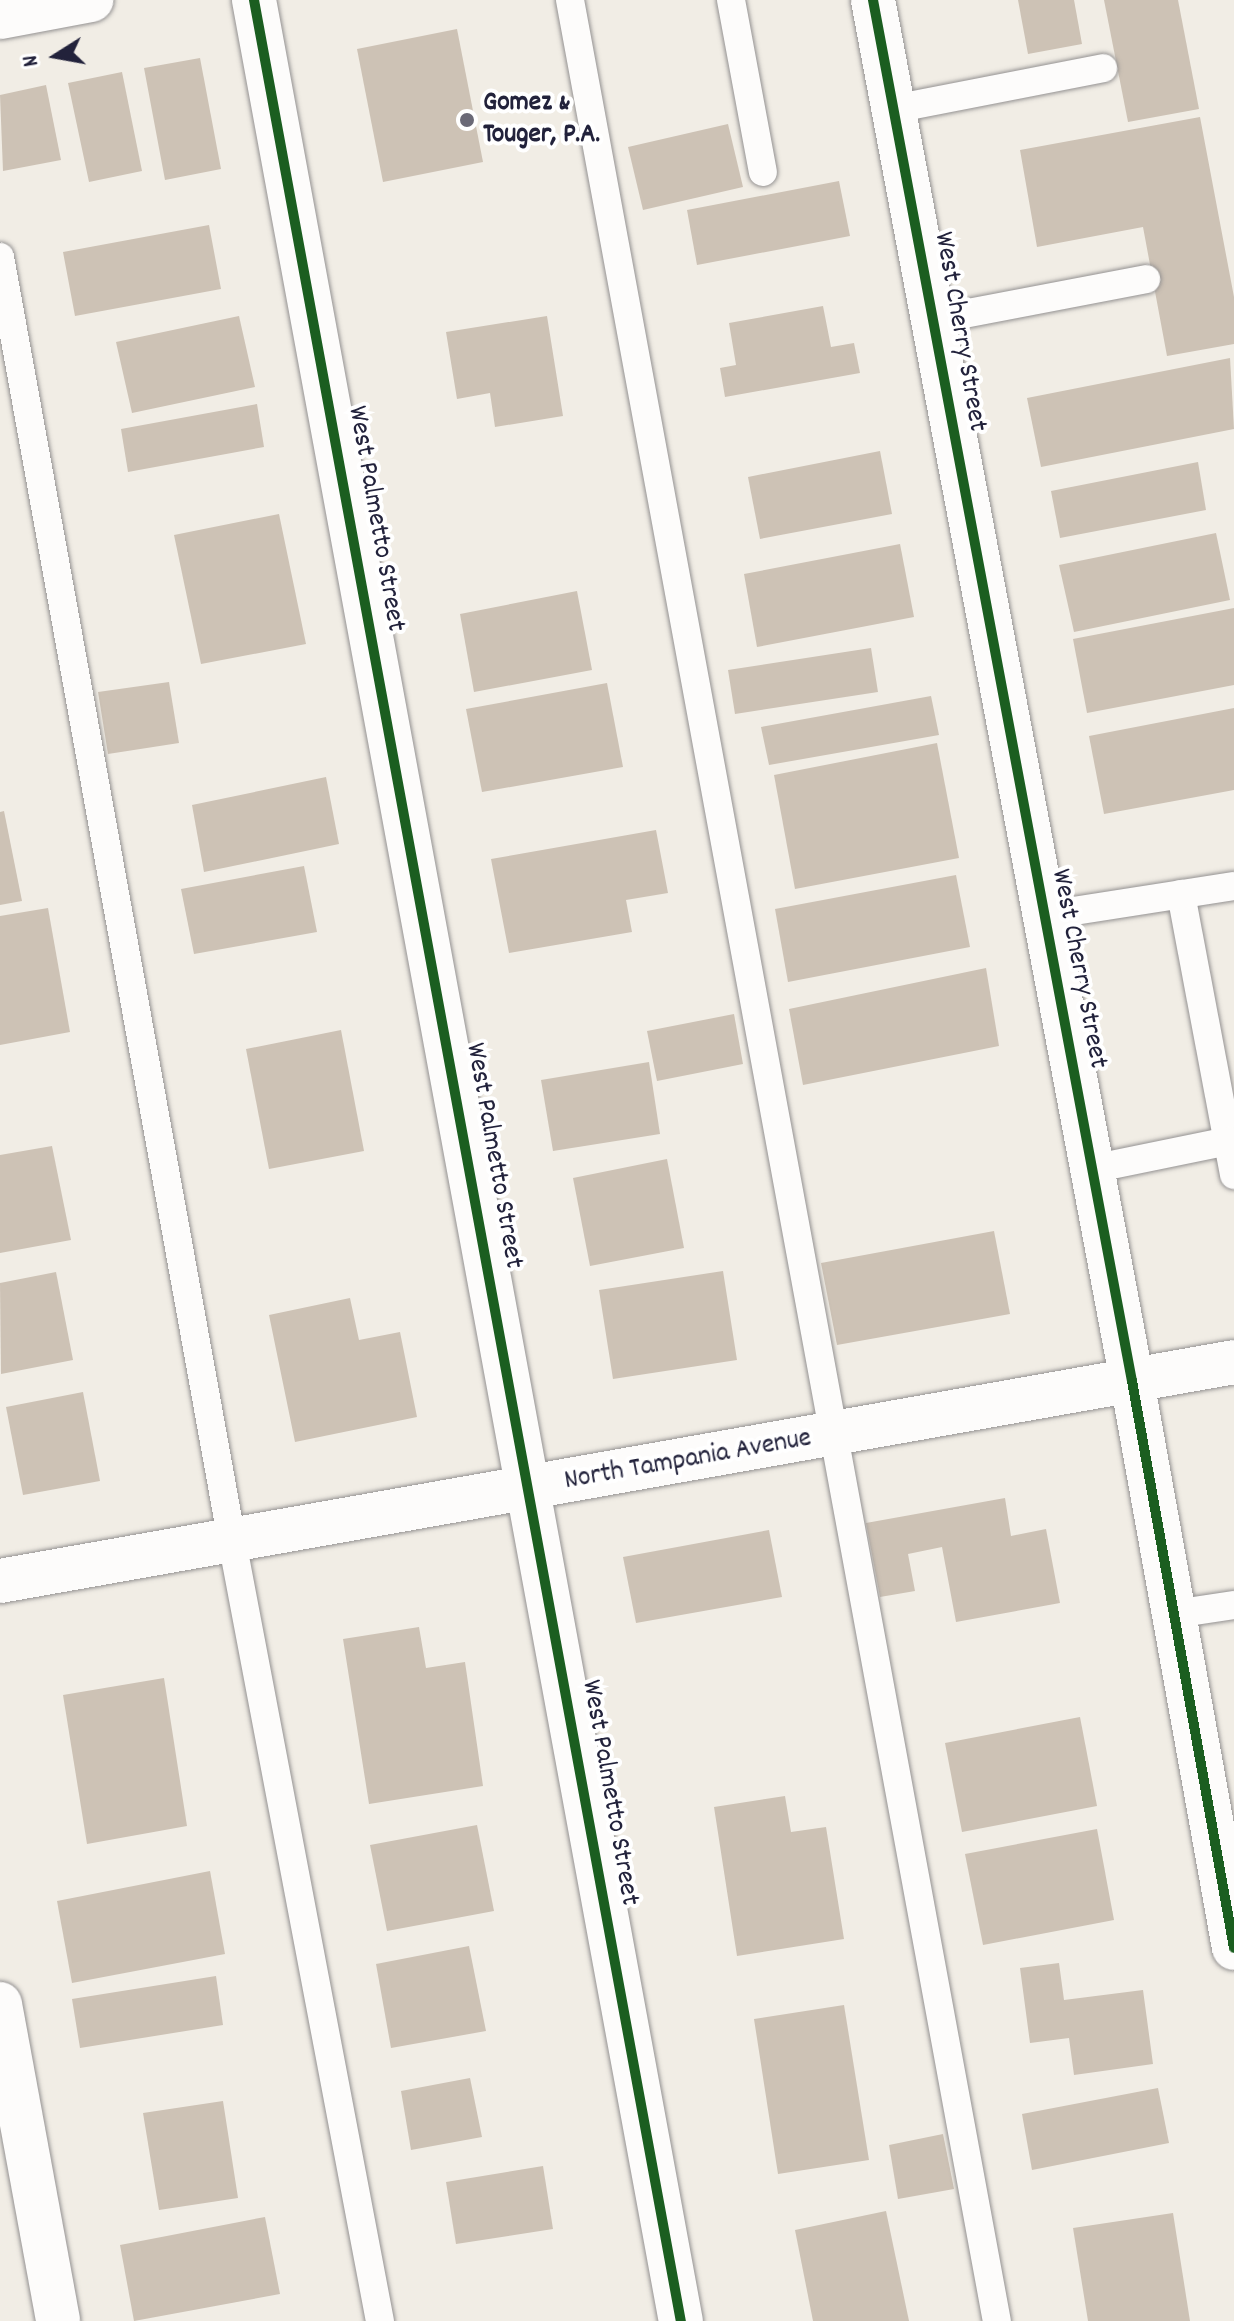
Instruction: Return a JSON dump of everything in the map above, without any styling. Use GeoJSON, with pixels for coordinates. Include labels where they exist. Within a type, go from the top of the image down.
{"type":"FeatureCollection","features":[{"type":"Feature","properties":{"kind":"street"},"geometry":{"type":"LineString","coordinates":[[0,17],[91,0]]}},
{"type":"Feature","properties":{"kind":"street","name":"West Palmetto Street"},"geometry":{"type":"LineString","coordinates":[[254,0],[681,2321]]}},
{"type":"Feature","properties":{"kind":"street","name":"West Cherry Street"},"geometry":{"type":"LineString","coordinates":[[873,0],[1042,916],[1132,1381],[1234,1948]]}},
{"type":"Feature","properties":{"kind":"street","name":"North Tampania Avenue"},"geometry":{"type":"LineString","coordinates":[[0,1581],[1234,1362]]}},
{"type":"Feature","properties":{"kind":"street"},"geometry":{"type":"LineString","coordinates":[[0,2004],[4,2050],[58,2321]]}},
{"type":"Feature","properties":{"kind":"lane"},"geometry":{"type":"LineString","coordinates":[[570,0],[997,2321]]}},
{"type":"Feature","properties":{"kind":"lane"},"geometry":{"type":"LineString","coordinates":[[731,0],[763,172]]}},
{"type":"Feature","properties":{"kind":"lane"},"geometry":{"type":"LineString","coordinates":[[893,109],[1103,68]]}},
{"type":"Feature","properties":{"kind":"lane"},"geometry":{"type":"LineString","coordinates":[[0,257],[232,1541],[380,2321]]}},
{"type":"Feature","properties":{"kind":"lane"},"geometry":{"type":"LineString","coordinates":[[932,320],[1146,279]]}},
{"type":"Feature","properties":{"kind":"lane"},"geometry":{"type":"LineString","coordinates":[[1042,916],[1234,886]]}},
{"type":"Feature","properties":{"kind":"lane"},"geometry":{"type":"LineString","coordinates":[[1181,894],[1223,1064],[1228,1141],[1234,1175]]}},
{"type":"Feature","properties":{"kind":"lane"},"geometry":{"type":"LineString","coordinates":[[1092,1169],[1228,1141]]}},
{"type":"Feature","properties":{"kind":"lane"},"geometry":{"type":"LineString","coordinates":[[1174,1614],[1234,1605]]}},
{"type":"Feature","properties":{"kind":"building"},"geometry":{"type":"Polygon","coordinates":[[[1018,0],[1074,0],[1082,44],[1028,54],[1018,0]]]}},
{"type":"Feature","properties":{"kind":"building"},"geometry":{"type":"Polygon","coordinates":[[[1104,0],[1178,0],[1199,109],[1128,122],[1104,0]]]}},
{"type":"Feature","properties":{"kind":"building"},"geometry":{"type":"Polygon","coordinates":[[[457,29],[483,162],[383,182],[357,49],[457,29]]]}},
{"type":"Feature","properties":{"kind":"building"},"geometry":{"type":"Polygon","coordinates":[[[200,58],[221,169],[165,180],[144,68],[200,58]]]}},
{"type":"Feature","properties":{"kind":"building"},"geometry":{"type":"Polygon","coordinates":[[[122,72],[142,171],[89,182],[68,83],[122,72]]]}},
{"type":"Feature","properties":{"kind":"building"},"geometry":{"type":"Polygon","coordinates":[[[46,85],[61,160],[3,171],[0,95],[46,85]]]}},
{"type":"Feature","properties":{"kind":"building"},"geometry":{"type":"Polygon","coordinates":[[[1200,117],[1234,297],[1234,344],[1167,356],[1143,227],[1037,247],[1020,150],[1200,117]]]}},
{"type":"Feature","properties":{"kind":"building"},"geometry":{"type":"Polygon","coordinates":[[[728,124],[743,187],[643,210],[628,147],[728,124]]]}},
{"type":"Feature","properties":{"kind":"building"},"geometry":{"type":"Polygon","coordinates":[[[839,181],[850,236],[697,265],[687,210],[839,181]]]}},
{"type":"Feature","properties":{"kind":"building"},"geometry":{"type":"Polygon","coordinates":[[[209,225],[221,289],[75,316],[63,252],[209,225]]]}},
{"type":"Feature","properties":{"kind":"building"},"geometry":{"type":"Polygon","coordinates":[[[823,306],[831,347],[854,343],[860,373],[725,397],[720,368],[736,365],[729,323],[823,306]]]}},
{"type":"Feature","properties":{"kind":"building"},"geometry":{"type":"Polygon","coordinates":[[[239,316],[255,387],[132,413],[116,342],[239,316]]]}},
{"type":"Feature","properties":{"kind":"building"},"geometry":{"type":"Polygon","coordinates":[[[547,316],[563,416],[495,427],[490,393],[457,399],[446,332],[547,316]]]}},
{"type":"Feature","properties":{"kind":"building"},"geometry":{"type":"Polygon","coordinates":[[[1230,358],[1234,429],[1041,467],[1027,398],[1230,358]]]}},
{"type":"Feature","properties":{"kind":"building"},"geometry":{"type":"Polygon","coordinates":[[[257,404],[264,447],[128,472],[121,429],[257,404]]]}},
{"type":"Feature","properties":{"kind":"building"},"geometry":{"type":"Polygon","coordinates":[[[880,451],[892,514],[760,539],[748,477],[880,451]]]}},
{"type":"Feature","properties":{"kind":"building"},"geometry":{"type":"Polygon","coordinates":[[[1198,462],[1206,510],[1060,538],[1051,491],[1198,462]]]}},
{"type":"Feature","properties":{"kind":"building"},"geometry":{"type":"Polygon","coordinates":[[[279,514],[306,644],[201,664],[174,535],[279,514]]]}},
{"type":"Feature","properties":{"kind":"building"},"geometry":{"type":"Polygon","coordinates":[[[1216,533],[1230,600],[1074,632],[1059,565],[1216,533]]]}},
{"type":"Feature","properties":{"kind":"building"},"geometry":{"type":"Polygon","coordinates":[[[900,544],[914,617],[757,647],[744,574],[900,544]]]}},
{"type":"Feature","properties":{"kind":"building"},"geometry":{"type":"Polygon","coordinates":[[[577,591],[592,670],[474,692],[460,614],[577,591]]]}},
{"type":"Feature","properties":{"kind":"building"},"geometry":{"type":"Polygon","coordinates":[[[1234,608],[1234,685],[1087,713],[1073,639],[1234,608]]]}},
{"type":"Feature","properties":{"kind":"building"},"geometry":{"type":"Polygon","coordinates":[[[871,648],[878,692],[735,714],[728,670],[871,648]]]}},
{"type":"Feature","properties":{"kind":"building"},"geometry":{"type":"Polygon","coordinates":[[[169,682],[179,743],[108,754],[98,692],[169,682]]]}},
{"type":"Feature","properties":{"kind":"building"},"geometry":{"type":"Polygon","coordinates":[[[607,683],[623,767],[482,792],[466,709],[607,683]]]}},
{"type":"Feature","properties":{"kind":"building"},"geometry":{"type":"Polygon","coordinates":[[[931,696],[939,735],[769,765],[761,727],[931,696]]]}},
{"type":"Feature","properties":{"kind":"building"},"geometry":{"type":"Polygon","coordinates":[[[1234,708],[1234,790],[1104,814],[1089,736],[1234,708]]]}},
{"type":"Feature","properties":{"kind":"building"},"geometry":{"type":"Polygon","coordinates":[[[937,743],[959,858],[795,889],[774,775],[937,743]]]}},
{"type":"Feature","properties":{"kind":"building"},"geometry":{"type":"Polygon","coordinates":[[[326,777],[339,844],[204,872],[192,805],[326,777]]]}},
{"type":"Feature","properties":{"kind":"building"},"geometry":{"type":"Polygon","coordinates":[[[4,811],[22,901],[0,905],[0,812],[4,811]]]}},
{"type":"Feature","properties":{"kind":"building"},"geometry":{"type":"Polygon","coordinates":[[[656,830],[668,893],[626,900],[632,932],[509,953],[491,859],[656,830]]]}},
{"type":"Feature","properties":{"kind":"building"},"geometry":{"type":"Polygon","coordinates":[[[304,866],[317,932],[194,954],[181,889],[304,866]]]}},
{"type":"Feature","properties":{"kind":"building"},"geometry":{"type":"Polygon","coordinates":[[[956,875],[970,947],[788,982],[775,909],[956,875]]]}},
{"type":"Feature","properties":{"kind":"building"},"geometry":{"type":"Polygon","coordinates":[[[48,908],[70,1032],[0,1045],[0,916],[48,908]]]}},
{"type":"Feature","properties":{"kind":"building"},"geometry":{"type":"Polygon","coordinates":[[[986,968],[999,1046],[803,1085],[789,1009],[986,968]]]}},
{"type":"Feature","properties":{"kind":"building"},"geometry":{"type":"Polygon","coordinates":[[[734,1014],[743,1064],[657,1081],[647,1031],[734,1014]]]}},
{"type":"Feature","properties":{"kind":"building"},"geometry":{"type":"Polygon","coordinates":[[[341,1030],[364,1151],[269,1169],[246,1049],[341,1030]]]}},
{"type":"Feature","properties":{"kind":"building"},"geometry":{"type":"Polygon","coordinates":[[[649,1062],[660,1134],[553,1151],[541,1080],[649,1062]]]}},
{"type":"Feature","properties":{"kind":"building"},"geometry":{"type":"Polygon","coordinates":[[[52,1146],[71,1240],[0,1253],[0,1155],[52,1146]]]}},
{"type":"Feature","properties":{"kind":"building"},"geometry":{"type":"Polygon","coordinates":[[[667,1159],[684,1248],[590,1266],[573,1178],[667,1159]]]}},
{"type":"Feature","properties":{"kind":"building"},"geometry":{"type":"Polygon","coordinates":[[[994,1231],[1010,1314],[837,1345],[821,1263],[994,1231]]]}},
{"type":"Feature","properties":{"kind":"building"},"geometry":{"type":"Polygon","coordinates":[[[723,1271],[737,1360],[613,1379],[599,1290],[723,1271]]]}},
{"type":"Feature","properties":{"kind":"building"},"geometry":{"type":"Polygon","coordinates":[[[56,1272],[73,1360],[1,1374],[0,1283],[56,1272]]]}},
{"type":"Feature","properties":{"kind":"building"},"geometry":{"type":"Polygon","coordinates":[[[350,1298],[359,1340],[400,1332],[417,1417],[295,1442],[269,1315],[350,1298]]]}},
{"type":"Feature","properties":{"kind":"building"},"geometry":{"type":"Polygon","coordinates":[[[83,1392],[100,1481],[23,1495],[6,1407],[83,1392]]]}},
{"type":"Feature","properties":{"kind":"building"},"geometry":{"type":"Polygon","coordinates":[[[1005,1498],[1011,1536],[1046,1529],[1060,1603],[956,1622],[942,1547],[908,1554],[915,1591],[880,1597],[866,1523],[1005,1498]]]}},
{"type":"Feature","properties":{"kind":"building"},"geometry":{"type":"Polygon","coordinates":[[[769,1530],[782,1597],[636,1623],[623,1557],[769,1530]]]}},
{"type":"Feature","properties":{"kind":"building"},"geometry":{"type":"Polygon","coordinates":[[[419,1627],[426,1668],[465,1662],[483,1786],[369,1804],[343,1639],[419,1627]]]}},
{"type":"Feature","properties":{"kind":"building"},"geometry":{"type":"Polygon","coordinates":[[[164,1678],[187,1826],[87,1844],[63,1695],[164,1678]]]}},
{"type":"Feature","properties":{"kind":"building"},"geometry":{"type":"Polygon","coordinates":[[[1080,1717],[1097,1806],[962,1832],[945,1743],[1080,1717]]]}},
{"type":"Feature","properties":{"kind":"building"},"geometry":{"type":"Polygon","coordinates":[[[785,1796],[791,1832],[826,1827],[844,1939],[737,1956],[714,1807],[785,1796]]]}},
{"type":"Feature","properties":{"kind":"building"},"geometry":{"type":"Polygon","coordinates":[[[477,1825],[494,1911],[387,1931],[370,1845],[477,1825]]]}},
{"type":"Feature","properties":{"kind":"building"},"geometry":{"type":"Polygon","coordinates":[[[1097,1829],[1114,1920],[983,1945],[965,1854],[1097,1829]]]}},
{"type":"Feature","properties":{"kind":"building"},"geometry":{"type":"Polygon","coordinates":[[[210,1871],[225,1954],[72,1983],[57,1901],[210,1871]]]}},
{"type":"Feature","properties":{"kind":"building"},"geometry":{"type":"Polygon","coordinates":[[[469,1946],[486,2031],[391,2048],[376,1964],[469,1946]]]}},
{"type":"Feature","properties":{"kind":"building"},"geometry":{"type":"Polygon","coordinates":[[[1059,1963],[1064,2000],[1143,1990],[1153,2064],[1074,2075],[1069,2038],[1030,2043],[1020,1968],[1059,1963]]]}},
{"type":"Feature","properties":{"kind":"building"},"geometry":{"type":"Polygon","coordinates":[[[216,1976],[223,2025],[80,2048],[72,1999],[216,1976]]]}},
{"type":"Feature","properties":{"kind":"building"},"geometry":{"type":"Polygon","coordinates":[[[844,2005],[869,2160],[778,2174],[754,2019],[844,2005]]]}},
{"type":"Feature","properties":{"kind":"building"},"geometry":{"type":"Polygon","coordinates":[[[470,2078],[482,2137],[411,2150],[401,2091],[470,2078]]]}},
{"type":"Feature","properties":{"kind":"building"},"geometry":{"type":"Polygon","coordinates":[[[1158,2088],[1169,2143],[1032,2170],[1022,2114],[1158,2088]]]}},
{"type":"Feature","properties":{"kind":"building"},"geometry":{"type":"Polygon","coordinates":[[[223,2101],[238,2198],[159,2210],[143,2113],[223,2101]]]}},
{"type":"Feature","properties":{"kind":"building"},"geometry":{"type":"Polygon","coordinates":[[[943,2134],[954,2189],[898,2199],[889,2145],[943,2134]]]}},
{"type":"Feature","properties":{"kind":"building"},"geometry":{"type":"Polygon","coordinates":[[[543,2166],[553,2229],[456,2244],[446,2182],[543,2166]]]}},
{"type":"Feature","properties":{"kind":"building"},"geometry":{"type":"Polygon","coordinates":[[[886,2211],[909,2321],[813,2321],[795,2230],[886,2211]]]}},
{"type":"Feature","properties":{"kind":"building"},"geometry":{"type":"Polygon","coordinates":[[[1173,2213],[1190,2321],[1088,2321],[1073,2228],[1173,2213]]]}},
{"type":"Feature","properties":{"kind":"building"},"geometry":{"type":"Polygon","coordinates":[[[265,2217],[280,2294],[134,2321],[120,2245],[265,2217]]]}},
{"type":"Feature","properties":{"kind":"cycle path"},"geometry":{"type":"LineString","coordinates":[[254,0],[681,2321]]}},
{"type":"Feature","properties":{"kind":"cycle path"},"geometry":{"type":"LineString","coordinates":[[873,0],[1132,1381],[1234,1948]]}},
{"type":"Feature","properties":{"kind":"place","name":"Gomez & Touger, P.A."},"geometry":{"type":"Point","coordinates":[467,120]}}]}
